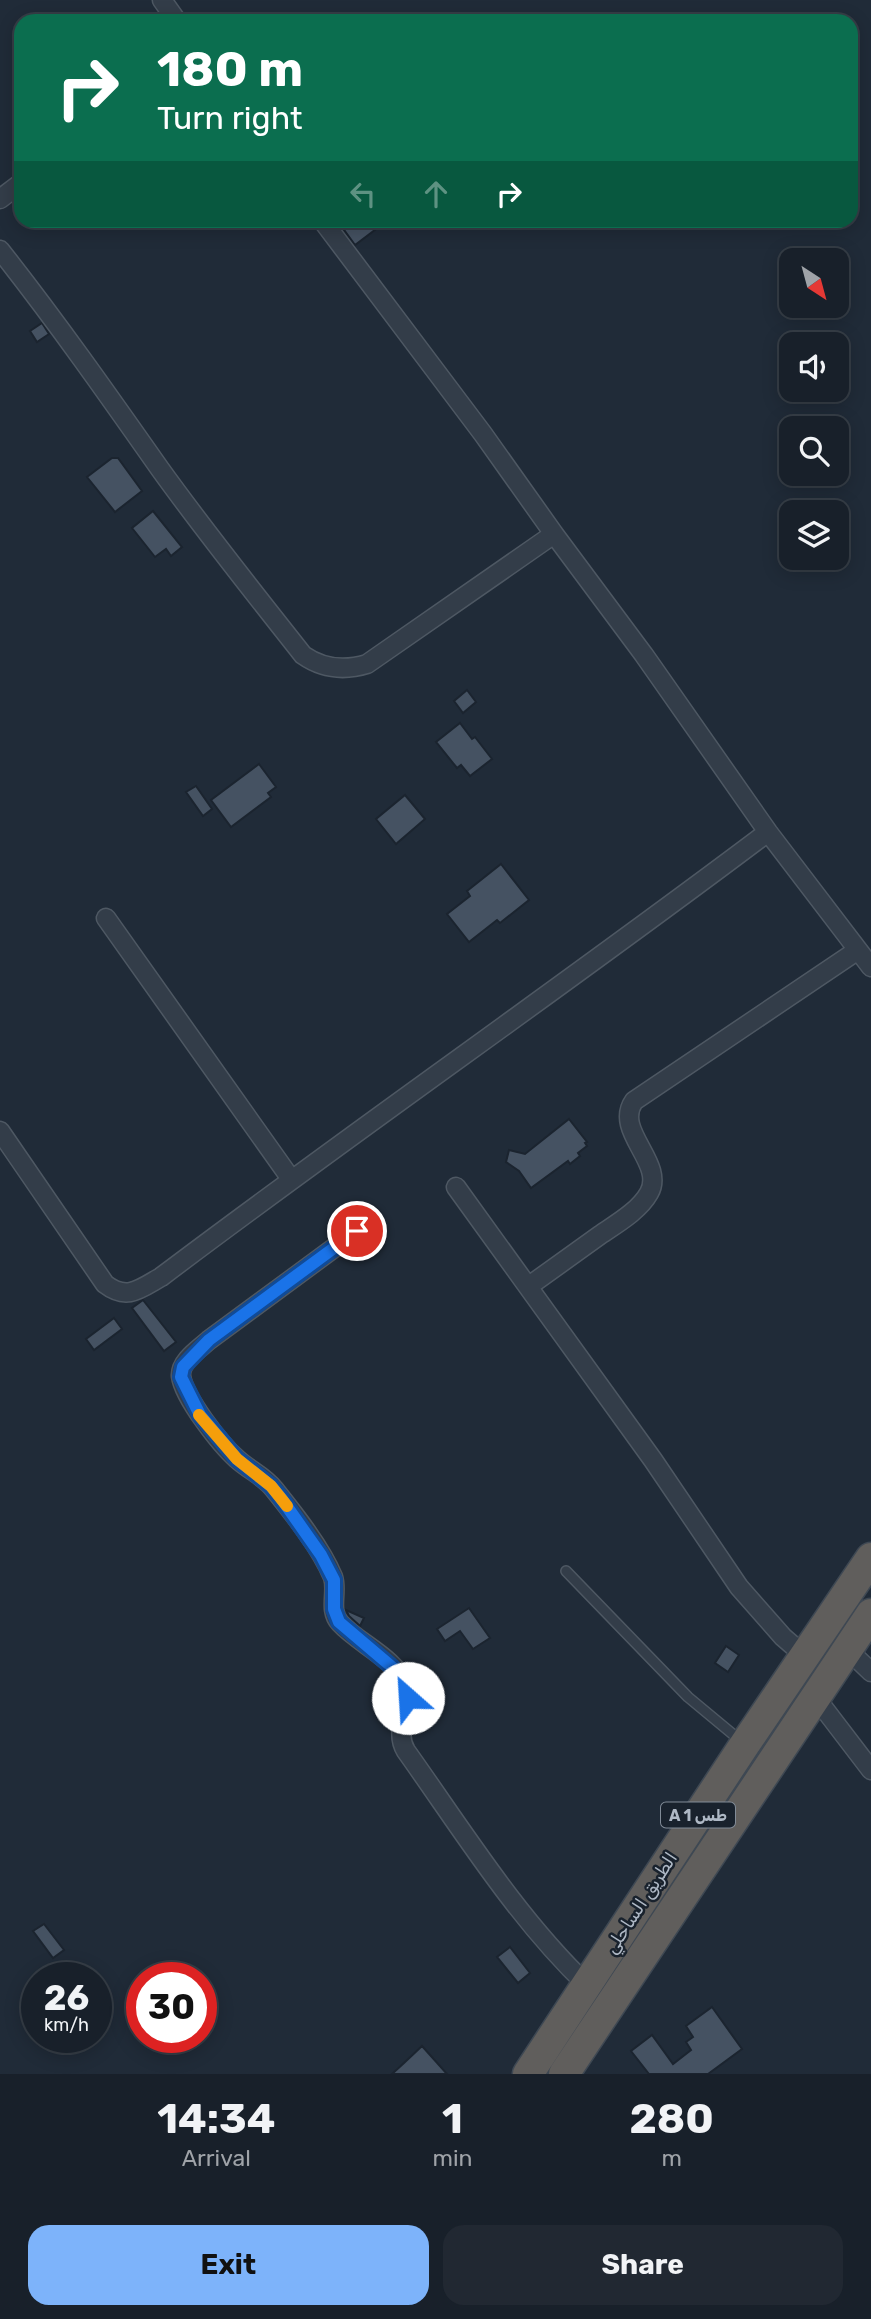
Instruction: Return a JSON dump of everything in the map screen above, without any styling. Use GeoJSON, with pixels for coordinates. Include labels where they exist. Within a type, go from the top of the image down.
{"type":"FeatureCollection","features":[{"type":"Feature","properties":{"kind":"highway","name":"الطريق الساحلي"},"geometry":{"type":"LineString","coordinates":[[528,2074],[871,1558]]}},
{"type":"Feature","properties":{"kind":"highway","name":"الطريق الساحلي"},"geometry":{"type":"LineString","coordinates":[[570,2071],[871,1614]]}},
{"type":"Feature","properties":{"kind":"street"},"geometry":{"type":"LineString","coordinates":[[0,199],[14,188]]}},
{"type":"Feature","properties":{"kind":"street"},"geometry":{"type":"LineString","coordinates":[[328,228],[483,434],[644,654],[768,832],[871,968]]}},
{"type":"Feature","properties":{"kind":"street"},"geometry":{"type":"LineString","coordinates":[[0,250],[76,349],[237,572],[303,655],[317,665],[346,667],[367,664],[554,534]]}},
{"type":"Feature","properties":{"kind":"street"},"geometry":{"type":"LineString","coordinates":[[0,1132],[105,1283],[116,1292],[130,1293],[161,1278],[291,1179],[611,950],[768,832]]}},
{"type":"Feature","properties":{"kind":"street"},"geometry":{"type":"LineString","coordinates":[[106,918],[291,1179]]}},
{"type":"Feature","properties":{"kind":"street"},"geometry":{"type":"LineString","coordinates":[[529,1286],[626,1216],[650,1192],[653,1180],[630,1124],[630,1109],[634,1101],[858,950]]}},
{"type":"Feature","properties":{"kind":"street"},"geometry":{"type":"LineString","coordinates":[[456,1187],[705,1534],[739,1587],[783,1637],[805,1656]]}},
{"type":"Feature","properties":{"kind":"street"},"geometry":{"type":"LineString","coordinates":[[357,1231],[209,1340],[188,1359],[181,1377],[200,1415],[237,1459],[271,1486],[321,1555],[334,1580],[334,1609],[339,1622],[392,1667],[406,1685],[408,1698],[400,1740],[406,1751],[522,1912],[548,1945],[587,1984]]}},
{"type":"Feature","properties":{"kind":"street"},"geometry":{"type":"LineString","coordinates":[[847,1649],[871,1672]]}},
{"type":"Feature","properties":{"kind":"street"},"geometry":{"type":"LineString","coordinates":[[816,1698],[871,1770]]}},
{"type":"Feature","properties":{"kind":"lane"},"geometry":{"type":"LineString","coordinates":[[566,1571],[688,1697],[745,1744]]}},
{"type":"Feature","properties":{"kind":"building"},"geometry":{"type":"Polygon","coordinates":[[[343,228],[377,228],[355,245],[343,228]]]}},
{"type":"Feature","properties":{"kind":"building"},"geometry":{"type":"Polygon","coordinates":[[[42,323],[49,334],[37,342],[30,331],[42,323]]]}},
{"type":"Feature","properties":{"kind":"building"},"geometry":{"type":"Polygon","coordinates":[[[112,458],[118,458],[142,491],[115,512],[87,477],[112,458]]]}},
{"type":"Feature","properties":{"kind":"building"},"geometry":{"type":"Polygon","coordinates":[[[153,511],[182,547],[171,556],[166,549],[155,557],[132,528],[153,511]]]}},
{"type":"Feature","properties":{"kind":"building"},"geometry":{"type":"Polygon","coordinates":[[[467,690],[476,702],[463,713],[454,701],[467,690]]]}},
{"type":"Feature","properties":{"kind":"building"},"geometry":{"type":"Polygon","coordinates":[[[460,723],[492,759],[470,776],[461,765],[457,768],[436,742],[460,723]]]}},
{"type":"Feature","properties":{"kind":"building"},"geometry":{"type":"Polygon","coordinates":[[[259,764],[276,787],[268,793],[271,797],[231,827],[211,800],[259,764]]]}},
{"type":"Feature","properties":{"kind":"building"},"geometry":{"type":"Polygon","coordinates":[[[196,786],[212,809],[203,816],[186,792],[196,786]]]}},
{"type":"Feature","properties":{"kind":"building"},"geometry":{"type":"Polygon","coordinates":[[[405,795],[425,819],[396,844],[376,819],[405,795]]]}},
{"type":"Feature","properties":{"kind":"building"},"geometry":{"type":"Polygon","coordinates":[[[501,864],[529,900],[500,923],[497,920],[469,942],[447,914],[470,896],[467,891],[501,864]]]}},
{"type":"Feature","properties":{"kind":"building"},"geometry":{"type":"Polygon","coordinates":[[[569,1119],[587,1142],[587,1146],[570,1164],[568,1161],[531,1188],[519,1171],[506,1162],[509,1150],[525,1154],[569,1119]]]}},
{"type":"Feature","properties":{"kind":"building"},"geometry":{"type":"Polygon","coordinates":[[[143,1300],[176,1342],[164,1351],[132,1308],[143,1300]]]}},
{"type":"Feature","properties":{"kind":"building"},"geometry":{"type":"Polygon","coordinates":[[[114,1318],[122,1329],[94,1350],[86,1339],[114,1318]]]}},
{"type":"Feature","properties":{"kind":"building"},"geometry":{"type":"Polygon","coordinates":[[[469,1608],[490,1638],[473,1649],[460,1631],[445,1641],[437,1629],[469,1608]]]}},
{"type":"Feature","properties":{"kind":"building"},"geometry":{"type":"Polygon","coordinates":[[[346,1610],[364,1618],[360,1626],[349,1616],[346,1610]]]}},
{"type":"Feature","properties":{"kind":"building"},"geometry":{"type":"Polygon","coordinates":[[[726,1646],[739,1655],[728,1672],[715,1663],[726,1646]]]}},
{"type":"Feature","properties":{"kind":"building"},"geometry":{"type":"Polygon","coordinates":[[[44,1924],[64,1950],[53,1958],[33,1931],[44,1924]]]}},
{"type":"Feature","properties":{"kind":"building"},"geometry":{"type":"Polygon","coordinates":[[[510,1947],[530,1973],[518,1983],[497,1957],[510,1947]]]}},
{"type":"Feature","properties":{"kind":"building"},"geometry":{"type":"Polygon","coordinates":[[[712,2007],[742,2049],[708,2074],[649,2074],[631,2051],[652,2035],[673,2064],[691,2050],[686,2042],[693,2037],[686,2026],[712,2007]]]}},
{"type":"Feature","properties":{"kind":"building"},"geometry":{"type":"Polygon","coordinates":[[[422,2046],[447,2074],[392,2074],[404,2063],[422,2046]]]}},
{"type":"Feature","properties":{"kind":"slow traffic"},"geometry":{"type":"LineString","coordinates":[[199,1415],[237,1459],[271,1486],[287,1506]]}},
{"type":"Feature","properties":{"kind":"route"},"geometry":{"type":"LineString","coordinates":[[357,1231],[209,1340],[188,1359],[181,1377],[200,1415],[237,1459],[271,1486],[321,1555],[334,1580],[334,1609],[339,1622],[392,1667],[406,1685],[408,1698]]}}]}
